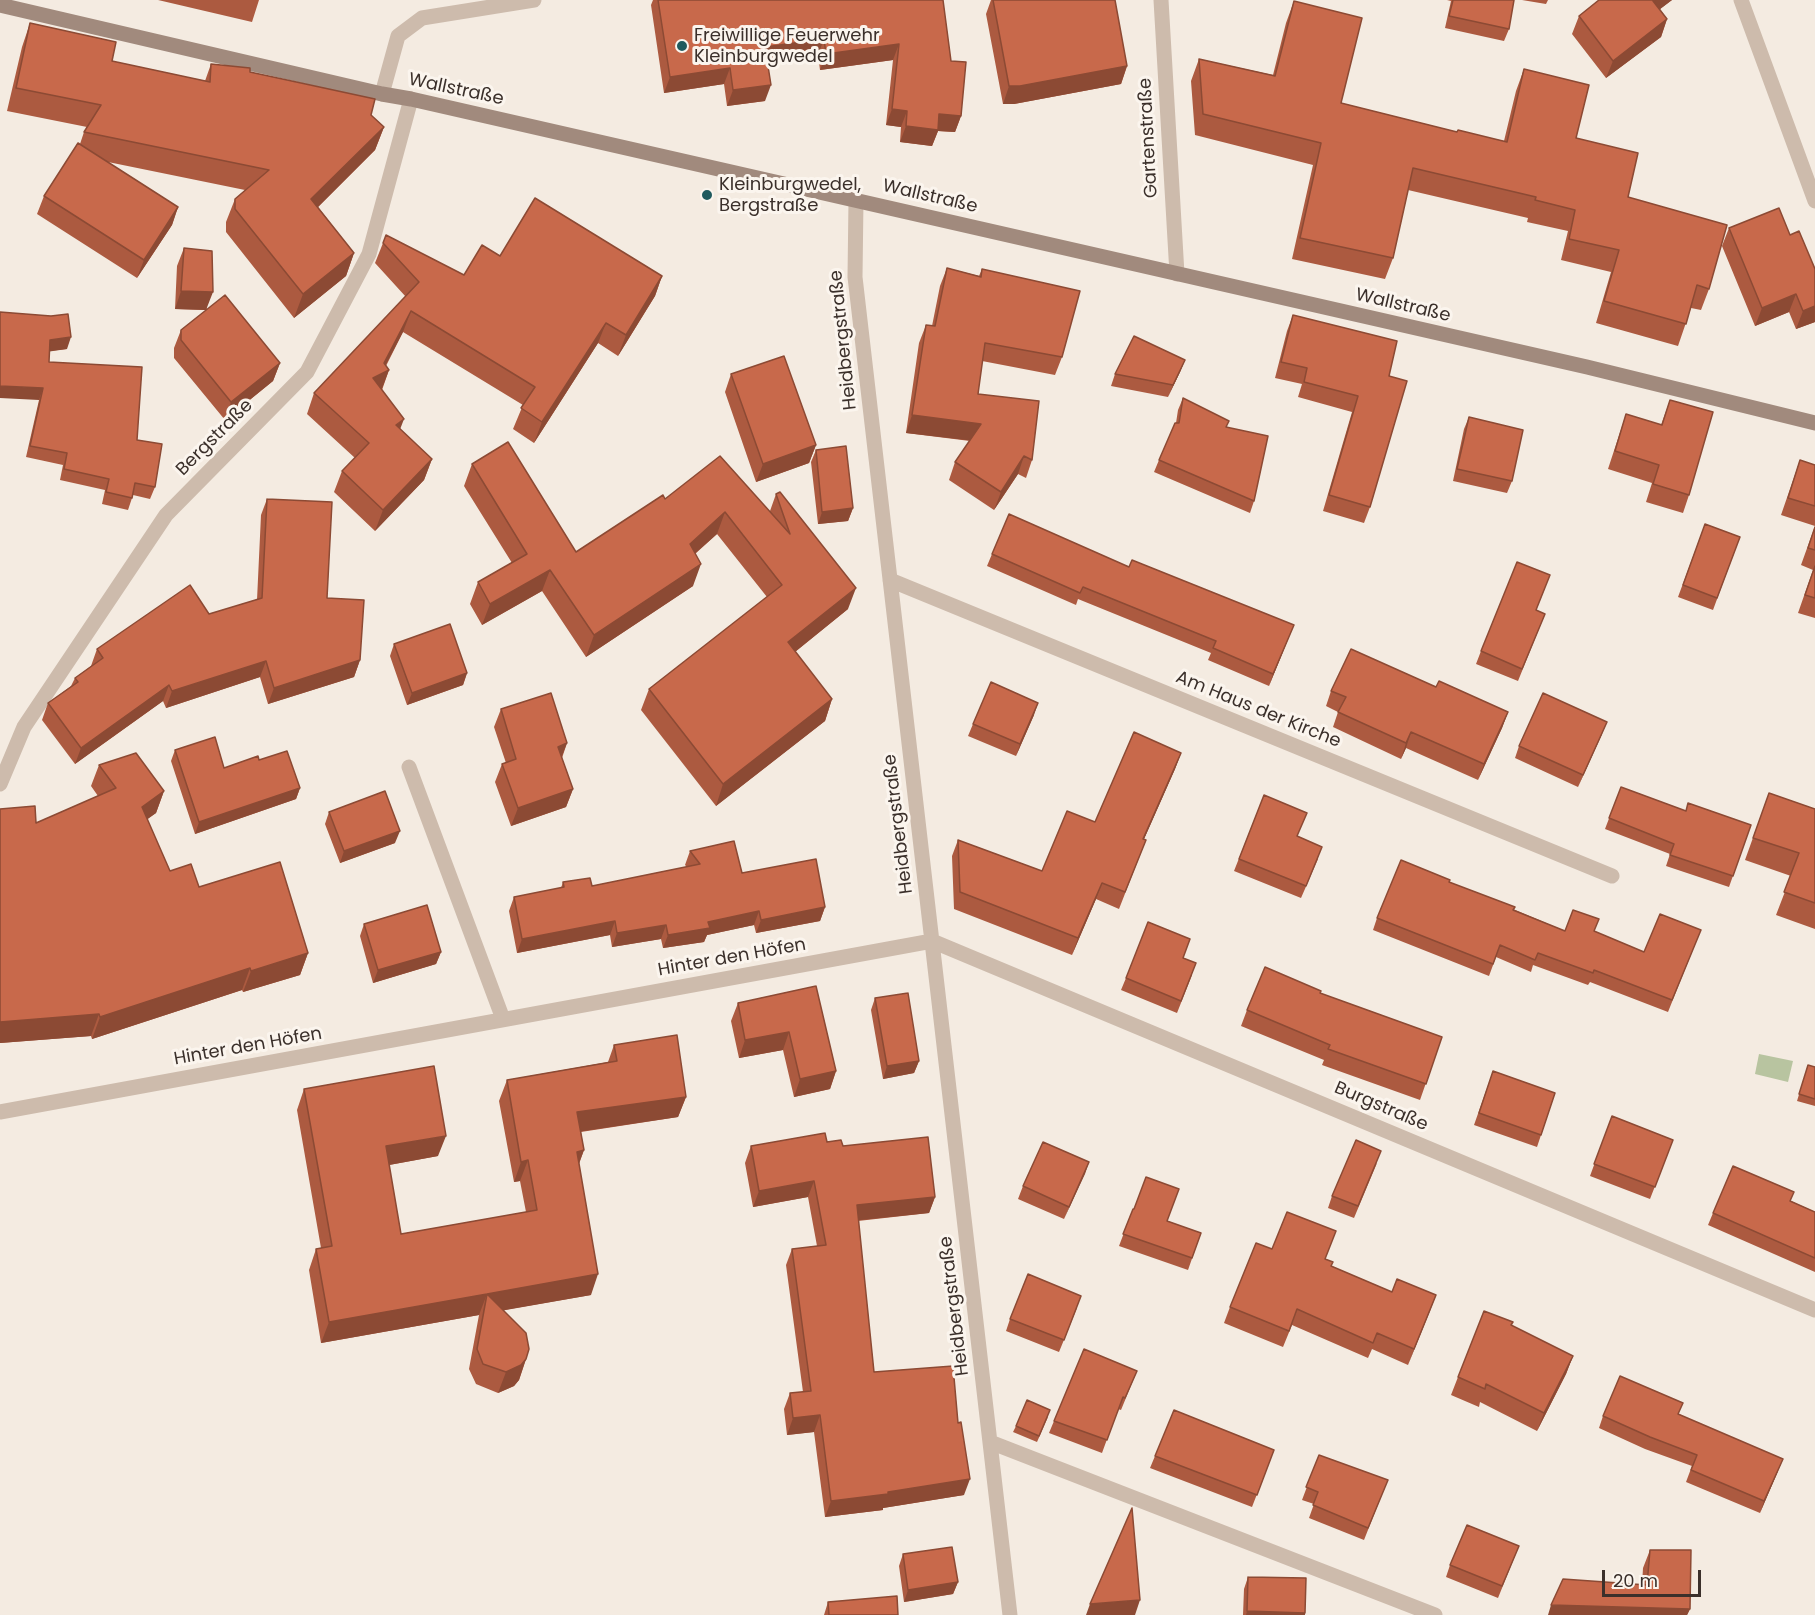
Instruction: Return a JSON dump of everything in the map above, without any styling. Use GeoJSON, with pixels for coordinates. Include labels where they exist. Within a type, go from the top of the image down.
{"type":"FeatureCollection","features":[{"type":"Feature","properties":{"kind":"street"},"geometry":{"type":"LineString","coordinates":[[382,94],[398,36],[422,18],[474,5],[534,0]]}},
{"type":"Feature","properties":{"kind":"street","name":"Gartenstraße"},"geometry":{"type":"LineString","coordinates":[[1161,0],[1177,274]]}},
{"type":"Feature","properties":{"kind":"street"},"geometry":{"type":"LineString","coordinates":[[1741,0],[1815,201]]}},
{"type":"Feature","properties":{"kind":"street","name":"Wallstraße"},"geometry":{"type":"LineString","coordinates":[[0,5],[382,94],[1587,367],[1815,423]]}},
{"type":"Feature","properties":{"kind":"street","name":"Bergstraße"},"geometry":{"type":"LineString","coordinates":[[0,784],[24,727],[166,515],[307,372],[369,254],[411,99]]}},
{"type":"Feature","properties":{"kind":"street","name":"Heidbergstraße"},"geometry":{"type":"LineString","coordinates":[[856,200],[855,277],[1010,1615]]}},
{"type":"Feature","properties":{"kind":"street","name":"Am Haus der Kirche"},"geometry":{"type":"LineString","coordinates":[[890,580],[1612,876]]}},
{"type":"Feature","properties":{"kind":"street"},"geometry":{"type":"LineString","coordinates":[[409,767],[503,1019]]}},
{"type":"Feature","properties":{"kind":"street","name":"Hinter den Höfen"},"geometry":{"type":"LineString","coordinates":[[0,1112],[932,941]]}},
{"type":"Feature","properties":{"kind":"street","name":"Burgstraße"},"geometry":{"type":"LineString","coordinates":[[932,941],[1815,1310]]}},
{"type":"Feature","properties":{"kind":"street"},"geometry":{"type":"LineString","coordinates":[[990,1442],[1435,1615]]}},
{"type":"Feature","properties":{"kind":"green space"},"geometry":{"type":"Polygon","coordinates":[[[1759,1054],[1793,1061],[1788,1082],[1755,1074],[1759,1054]]]}},
{"type":"Feature","properties":{"kind":"building"},"geometry":{"type":"Polygon","coordinates":[[[658,0],[943,0],[951,61],[966,62],[961,116],[939,114],[938,130],[906,126],[907,111],[892,109],[899,44],[826,54],[824,39],[765,47],[771,85],[733,90],[730,68],[670,77],[658,0]]]}},
{"type":"Feature","properties":{"kind":"building"},"geometry":{"type":"Polygon","coordinates":[[[993,0],[1115,0],[1127,66],[1020,86],[1009,86],[993,0]]]}},
{"type":"Feature","properties":{"kind":"building"},"geometry":{"type":"Polygon","coordinates":[[[1453,0],[1514,0],[1509,29],[1449,16],[1453,0]]]}},
{"type":"Feature","properties":{"kind":"building"},"geometry":{"type":"Polygon","coordinates":[[[1599,0],[1655,0],[1653,1],[1667,19],[1613,61],[1579,16],[1599,0]]]}},
{"type":"Feature","properties":{"kind":"building"},"geometry":{"type":"Polygon","coordinates":[[[1294,1],[1362,18],[1341,103],[1507,142],[1524,69],[1589,85],[1576,138],[1638,153],[1628,197],[1727,225],[1709,289],[1697,285],[1686,324],[1604,301],[1619,250],[1569,239],[1575,210],[1535,200],[1536,197],[1413,168],[1393,258],[1300,238],[1321,143],[1203,114],[1199,59],[1275,76],[1294,1]]]}},
{"type":"Feature","properties":{"kind":"building"},"geometry":{"type":"Polygon","coordinates":[[[30,23],[116,42],[112,61],[210,82],[211,64],[250,68],[250,72],[375,99],[371,115],[384,127],[311,199],[354,253],[303,294],[235,209],[235,199],[269,170],[84,132],[101,105],[16,88],[30,23]]]}},
{"type":"Feature","properties":{"kind":"building"},"geometry":{"type":"Polygon","coordinates":[[[78,143],[178,207],[144,260],[44,196],[78,143]]]}},
{"type":"Feature","properties":{"kind":"building"},"geometry":{"type":"Polygon","coordinates":[[[535,198],[662,276],[626,335],[606,323],[542,422],[521,408],[535,387],[411,311],[384,363],[389,370],[373,378],[404,419],[396,425],[432,459],[383,510],[342,471],[369,443],[314,393],[419,282],[383,243],[386,235],[464,275],[482,245],[500,256],[535,198]]]}},
{"type":"Feature","properties":{"kind":"building"},"geometry":{"type":"Polygon","coordinates":[[[1779,208],[1790,235],[1799,231],[1815,269],[1815,306],[1803,311],[1796,294],[1762,308],[1729,228],[1779,208]]]}},
{"type":"Feature","properties":{"kind":"building"},"geometry":{"type":"Polygon","coordinates":[[[184,248],[212,251],[213,292],[181,291],[184,248]]]}},
{"type":"Feature","properties":{"kind":"building"},"geometry":{"type":"Polygon","coordinates":[[[947,268],[981,277],[982,269],[1080,291],[1062,357],[985,343],[978,394],[1039,401],[1032,460],[1024,456],[1001,492],[955,462],[981,424],[912,415],[926,325],[935,326],[947,268]]]}},
{"type":"Feature","properties":{"kind":"building"},"geometry":{"type":"Polygon","coordinates":[[[225,295],[280,363],[231,402],[181,340],[181,330],[225,295]]]}},
{"type":"Feature","properties":{"kind":"building"},"geometry":{"type":"Polygon","coordinates":[[[0,312],[51,316],[68,314],[71,337],[50,340],[49,362],[142,367],[137,440],[162,444],[155,487],[135,483],[132,498],[106,492],[109,479],[64,469],[67,453],[30,446],[43,388],[0,386],[0,312]]]}},
{"type":"Feature","properties":{"kind":"building"},"geometry":{"type":"Polygon","coordinates":[[[1293,315],[1397,341],[1389,376],[1407,381],[1370,507],[1329,495],[1358,396],[1304,382],[1307,368],[1281,362],[1293,315]]]}},
{"type":"Feature","properties":{"kind":"building"},"geometry":{"type":"Polygon","coordinates":[[[1134,336],[1185,360],[1173,385],[1115,374],[1134,336]]]}},
{"type":"Feature","properties":{"kind":"building"},"geometry":{"type":"Polygon","coordinates":[[[784,356],[816,445],[763,464],[731,374],[784,356]]]}},
{"type":"Feature","properties":{"kind":"building"},"geometry":{"type":"Polygon","coordinates":[[[1183,398],[1229,421],[1226,427],[1268,436],[1254,501],[1159,460],[1175,423],[1179,423],[1183,398]]]}},
{"type":"Feature","properties":{"kind":"building"},"geometry":{"type":"Polygon","coordinates":[[[1670,400],[1713,412],[1689,495],[1653,484],[1659,465],[1615,451],[1626,414],[1662,425],[1670,400]]]}},
{"type":"Feature","properties":{"kind":"building"},"geometry":{"type":"Polygon","coordinates":[[[1469,417],[1523,430],[1512,481],[1457,469],[1469,417]]]}},
{"type":"Feature","properties":{"kind":"building"},"geometry":{"type":"Polygon","coordinates":[[[508,442],[576,552],[663,495],[665,499],[720,456],[790,534],[776,494],[780,492],[856,588],[788,642],[832,699],[723,784],[649,689],[782,585],[725,512],[690,544],[701,564],[594,635],[550,570],[490,604],[478,582],[527,554],[472,464],[508,442]]]}},
{"type":"Feature","properties":{"kind":"building"},"geometry":{"type":"Polygon","coordinates":[[[846,446],[853,508],[822,512],[816,450],[846,446]]]}},
{"type":"Feature","properties":{"kind":"building"},"geometry":{"type":"Polygon","coordinates":[[[1800,460],[1815,465],[1815,506],[1788,498],[1800,460]]]}},
{"type":"Feature","properties":{"kind":"building"},"geometry":{"type":"Polygon","coordinates":[[[267,499],[332,502],[327,598],[364,600],[360,660],[274,688],[266,661],[172,691],[169,685],[81,748],[48,703],[78,682],[75,678],[103,658],[97,649],[190,585],[209,614],[262,598],[267,499]]]}},
{"type":"Feature","properties":{"kind":"building"},"geometry":{"type":"Polygon","coordinates":[[[1009,514],[1129,567],[1132,560],[1294,625],[1273,674],[1213,648],[1216,641],[1083,587],[1080,593],[992,554],[1009,514]]]}},
{"type":"Feature","properties":{"kind":"building"},"geometry":{"type":"Polygon","coordinates":[[[1705,524],[1740,537],[1717,598],[1683,585],[1705,524]]]}},
{"type":"Feature","properties":{"kind":"building"},"geometry":{"type":"Polygon","coordinates":[[[1815,527],[1815,550],[1808,548],[1815,527]]]}},
{"type":"Feature","properties":{"kind":"building"},"geometry":{"type":"Polygon","coordinates":[[[1517,562],[1550,575],[1536,610],[1545,614],[1522,669],[1481,651],[1517,562]]]}},
{"type":"Feature","properties":{"kind":"building"},"geometry":{"type":"Polygon","coordinates":[[[1815,566],[1815,598],[1805,595],[1815,566]]]}},
{"type":"Feature","properties":{"kind":"building"},"geometry":{"type":"Polygon","coordinates":[[[450,624],[467,673],[412,693],[394,644],[450,624]]]}},
{"type":"Feature","properties":{"kind":"building"},"geometry":{"type":"Polygon","coordinates":[[[1351,649],[1436,687],[1439,681],[1508,712],[1484,764],[1411,732],[1406,743],[1338,712],[1346,697],[1331,691],[1351,649]]]}},
{"type":"Feature","properties":{"kind":"building"},"geometry":{"type":"Polygon","coordinates":[[[991,682],[1038,703],[1020,744],[973,724],[991,682]]]}},
{"type":"Feature","properties":{"kind":"building"},"geometry":{"type":"Polygon","coordinates":[[[551,693],[567,743],[558,747],[573,789],[518,808],[502,764],[516,759],[501,709],[551,693]]]}},
{"type":"Feature","properties":{"kind":"building"},"geometry":{"type":"Polygon","coordinates":[[[1543,693],[1607,722],[1583,775],[1519,746],[1543,693]]]}},
{"type":"Feature","properties":{"kind":"building"},"geometry":{"type":"Polygon","coordinates":[[[1134,732],[1181,753],[1143,839],[1146,840],[1125,892],[1102,883],[1078,938],[960,892],[958,840],[1042,871],[1067,811],[1095,822],[1134,732]]]}},
{"type":"Feature","properties":{"kind":"building"},"geometry":{"type":"Polygon","coordinates":[[[215,737],[224,768],[258,756],[259,760],[287,751],[300,788],[199,822],[175,750],[215,737]]]}},
{"type":"Feature","properties":{"kind":"building"},"geometry":{"type":"Polygon","coordinates":[[[136,753],[164,791],[142,807],[170,871],[191,864],[199,887],[280,862],[308,953],[251,971],[250,968],[100,1017],[99,1014],[0,1022],[0,809],[35,806],[36,823],[116,788],[99,765],[136,753]]]}},
{"type":"Feature","properties":{"kind":"building"},"geometry":{"type":"Polygon","coordinates":[[[1621,787],[1686,811],[1688,803],[1751,825],[1733,876],[1670,855],[1674,844],[1609,818],[1621,787]]]}},
{"type":"Feature","properties":{"kind":"building"},"geometry":{"type":"Polygon","coordinates":[[[385,791],[400,831],[344,851],[329,812],[385,791]]]}},
{"type":"Feature","properties":{"kind":"building"},"geometry":{"type":"Polygon","coordinates":[[[1769,793],[1815,809],[1815,903],[1784,892],[1799,853],[1753,838],[1769,793]]]}},
{"type":"Feature","properties":{"kind":"building"},"geometry":{"type":"Polygon","coordinates":[[[1264,795],[1307,813],[1297,836],[1322,847],[1306,886],[1239,859],[1264,795]]]}},
{"type":"Feature","properties":{"kind":"building"},"geometry":{"type":"Polygon","coordinates":[[[734,841],[742,873],[816,859],[825,907],[761,920],[759,911],[708,922],[710,928],[668,935],[666,925],[617,933],[615,921],[522,939],[514,897],[564,887],[563,882],[590,878],[592,886],[700,864],[690,851],[734,841]]]}},
{"type":"Feature","properties":{"kind":"building"},"geometry":{"type":"Polygon","coordinates":[[[1401,860],[1450,880],[1449,882],[1515,907],[1513,910],[1565,931],[1573,910],[1599,919],[1594,931],[1644,952],[1660,914],[1701,930],[1672,1000],[1594,970],[1593,973],[1538,953],[1535,960],[1500,945],[1493,964],[1377,918],[1401,860]]]}},
{"type":"Feature","properties":{"kind":"building"},"geometry":{"type":"Polygon","coordinates":[[[427,905],[441,952],[378,970],[364,924],[427,905]]]}},
{"type":"Feature","properties":{"kind":"building"},"geometry":{"type":"Polygon","coordinates":[[[1148,922],[1190,939],[1183,958],[1196,963],[1181,1001],[1126,978],[1148,922]]]}},
{"type":"Feature","properties":{"kind":"building"},"geometry":{"type":"Polygon","coordinates":[[[1265,967],[1321,991],[1320,993],[1442,1037],[1426,1084],[1328,1049],[1330,1045],[1247,1010],[1265,967]]]}},
{"type":"Feature","properties":{"kind":"building"},"geometry":{"type":"Polygon","coordinates":[[[816,986],[836,1071],[800,1079],[789,1032],[745,1040],[738,1003],[816,986]]]}},
{"type":"Feature","properties":{"kind":"building"},"geometry":{"type":"Polygon","coordinates":[[[908,993],[919,1061],[887,1066],[875,998],[908,993]]]}},
{"type":"Feature","properties":{"kind":"building"},"geometry":{"type":"Polygon","coordinates":[[[677,1035],[686,1097],[577,1112],[584,1150],[577,1152],[598,1274],[329,1322],[316,1249],[332,1246],[304,1089],[434,1066],[446,1136],[386,1146],[401,1234],[537,1210],[528,1160],[521,1162],[507,1080],[617,1061],[614,1045],[677,1035]]]}},
{"type":"Feature","properties":{"kind":"building"},"geometry":{"type":"Polygon","coordinates":[[[1808,1065],[1815,1067],[1815,1099],[1799,1094],[1808,1065]]]}},
{"type":"Feature","properties":{"kind":"building"},"geometry":{"type":"Polygon","coordinates":[[[1493,1071],[1555,1093],[1541,1135],[1479,1113],[1493,1071]]]}},
{"type":"Feature","properties":{"kind":"building"},"geometry":{"type":"Polygon","coordinates":[[[1612,1116],[1673,1140],[1655,1187],[1594,1164],[1612,1116]]]}},
{"type":"Feature","properties":{"kind":"building"},"geometry":{"type":"Polygon","coordinates":[[[825,1133],[827,1142],[841,1140],[843,1146],[928,1137],[935,1197],[857,1205],[874,1372],[953,1366],[958,1423],[961,1422],[970,1479],[888,1492],[888,1494],[831,1501],[820,1415],[793,1418],[790,1393],[811,1391],[792,1249],[826,1245],[814,1181],[759,1191],[751,1146],[825,1133]]]}},
{"type":"Feature","properties":{"kind":"building"},"geometry":{"type":"Polygon","coordinates":[[[1356,1140],[1381,1151],[1358,1206],[1332,1196],[1356,1140]]]}},
{"type":"Feature","properties":{"kind":"building"},"geometry":{"type":"Polygon","coordinates":[[[1043,1142],[1089,1162],[1069,1207],[1023,1186],[1043,1142]]]}},
{"type":"Feature","properties":{"kind":"building"},"geometry":{"type":"Polygon","coordinates":[[[1733,1166],[1794,1192],[1790,1201],[1815,1212],[1815,1258],[1713,1213],[1733,1166]]]}},
{"type":"Feature","properties":{"kind":"building"},"geometry":{"type":"Polygon","coordinates":[[[1146,1177],[1179,1189],[1167,1221],[1201,1233],[1192,1258],[1123,1234],[1146,1177]]]}},
{"type":"Feature","properties":{"kind":"building"},"geometry":{"type":"Polygon","coordinates":[[[1287,1212],[1336,1231],[1325,1259],[1333,1262],[1331,1266],[1392,1292],[1397,1279],[1436,1295],[1414,1349],[1377,1333],[1373,1343],[1297,1309],[1289,1331],[1230,1307],[1256,1243],[1272,1249],[1287,1212]]]}},
{"type":"Feature","properties":{"kind":"building"},"geometry":{"type":"Polygon","coordinates":[[[1028,1274],[1081,1296],[1064,1340],[1010,1319],[1028,1274]]]}},
{"type":"Feature","properties":{"kind":"building"},"geometry":{"type":"Polygon","coordinates":[[[487,1294],[526,1333],[529,1349],[526,1359],[521,1365],[506,1372],[483,1364],[477,1349],[487,1294]]]}},
{"type":"Feature","properties":{"kind":"building"},"geometry":{"type":"Polygon","coordinates":[[[1484,1311],[1513,1322],[1511,1325],[1573,1356],[1544,1413],[1486,1384],[1485,1389],[1458,1377],[1484,1311]]]}},
{"type":"Feature","properties":{"kind":"building"},"geometry":{"type":"Polygon","coordinates":[[[1084,1349],[1137,1371],[1125,1398],[1123,1397],[1107,1440],[1054,1421],[1084,1349]]]}},
{"type":"Feature","properties":{"kind":"building"},"geometry":{"type":"Polygon","coordinates":[[[1620,1376],[1683,1403],[1678,1414],[1783,1459],[1764,1501],[1691,1470],[1697,1455],[1603,1416],[1620,1376]]]}},
{"type":"Feature","properties":{"kind":"building"},"geometry":{"type":"Polygon","coordinates":[[[1027,1400],[1050,1410],[1039,1436],[1016,1426],[1027,1400]]]}},
{"type":"Feature","properties":{"kind":"building"},"geometry":{"type":"Polygon","coordinates":[[[1174,1410],[1274,1450],[1257,1495],[1155,1456],[1174,1410]]]}},
{"type":"Feature","properties":{"kind":"building"},"geometry":{"type":"Polygon","coordinates":[[[1319,1455],[1388,1480],[1368,1528],[1313,1505],[1318,1492],[1306,1487],[1319,1455]]]}},
{"type":"Feature","properties":{"kind":"building"},"geometry":{"type":"Polygon","coordinates":[[[1132,1508],[1140,1600],[1090,1604],[1132,1508]]]}},
{"type":"Feature","properties":{"kind":"building"},"geometry":{"type":"Polygon","coordinates":[[[1467,1525],[1519,1546],[1502,1586],[1450,1565],[1467,1525]]]}},
{"type":"Feature","properties":{"kind":"building"},"geometry":{"type":"Polygon","coordinates":[[[952,1547],[958,1582],[908,1590],[903,1554],[952,1547]]]}},
{"type":"Feature","properties":{"kind":"building"},"geometry":{"type":"Polygon","coordinates":[[[1650,1550],[1691,1550],[1690,1609],[1551,1605],[1563,1579],[1647,1585],[1650,1550]]]}},
{"type":"Feature","properties":{"kind":"building"},"geometry":{"type":"Polygon","coordinates":[[[1248,1577],[1306,1578],[1305,1613],[1247,1611],[1248,1577]]]}},
{"type":"Feature","properties":{"kind":"building"},"geometry":{"type":"Polygon","coordinates":[[[897,1596],[898,1615],[829,1615],[828,1602],[897,1596]]]}},
{"type":"Feature","properties":{"kind":"place","name":"Freiwillige Feuerwehr Kleinburgwedel"},"geometry":{"type":"Point","coordinates":[682,46]}},
{"type":"Feature","properties":{"kind":"place","name":"Kleinburgwedel, Bergstraße"},"geometry":{"type":"Point","coordinates":[707,195]}}]}
